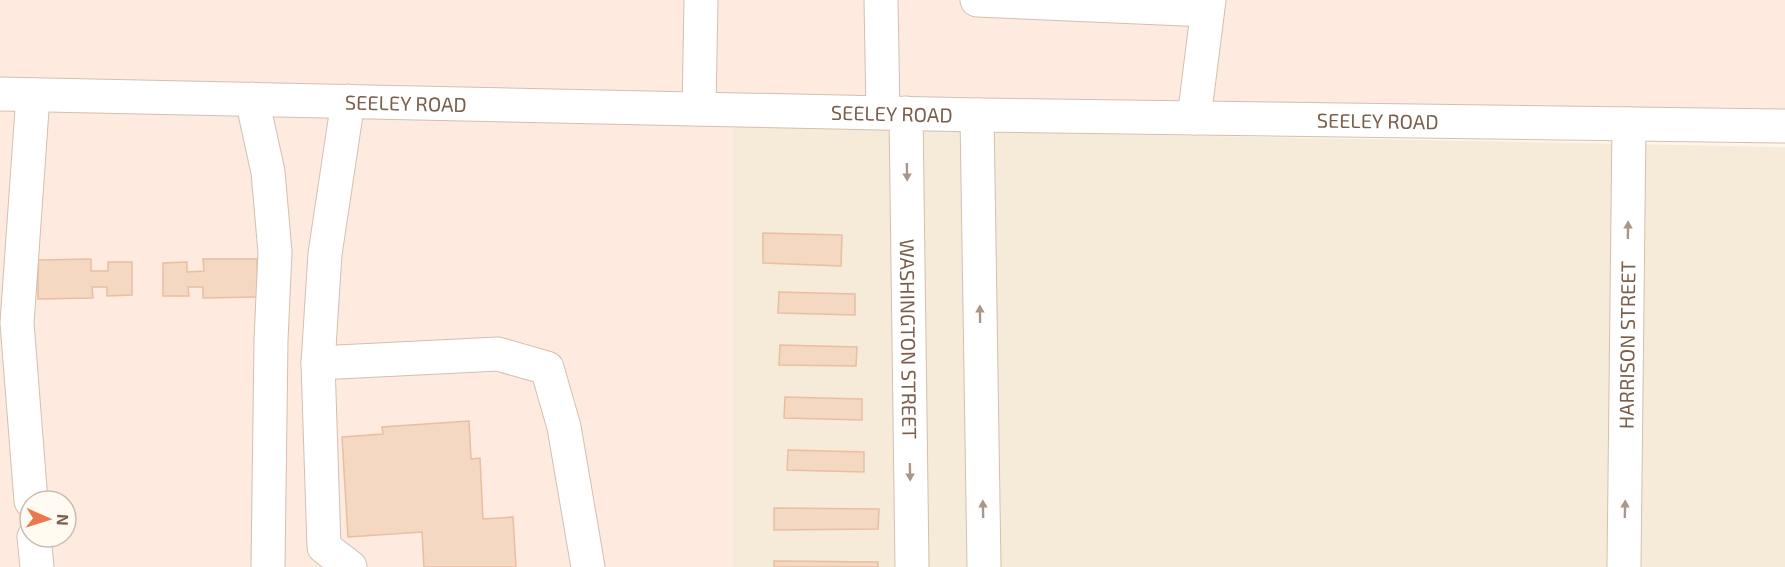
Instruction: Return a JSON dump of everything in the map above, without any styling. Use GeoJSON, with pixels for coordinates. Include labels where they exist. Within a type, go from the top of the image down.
{"type":"FeatureCollection","features":[{"type":"Feature","properties":{"kind":"street"},"geometry":{"type":"LineString","coordinates":[[699,109],[701,0]]}},
{"type":"Feature","properties":{"kind":"street","name":"WASHINGTON STREET"},"geometry":{"type":"LineString","coordinates":[[881,0],[894,113],[912,567]]}},
{"type":"Feature","properties":{"kind":"street"},"geometry":{"type":"LineString","coordinates":[[977,0],[1208,5],[1194,118]]}},
{"type":"Feature","properties":{"kind":"street","name":"SEELEY ROAD"},"geometry":{"type":"LineString","coordinates":[[0,94],[977,115],[1785,126]]}},
{"type":"Feature","properties":{"kind":"street"},"geometry":{"type":"LineString","coordinates":[[30,489],[17,323],[33,95]]}},
{"type":"Feature","properties":{"kind":"street"},"geometry":{"type":"LineString","coordinates":[[252,99],[268,172],[275,252],[271,340],[268,567]]}},
{"type":"Feature","properties":{"kind":"street"},"geometry":{"type":"LineString","coordinates":[[348,101],[325,254],[318,363],[324,547],[350,567]]}},
{"type":"Feature","properties":{"kind":"street"},"geometry":{"type":"LineString","coordinates":[[977,115],[984,567]]}},
{"type":"Feature","properties":{"kind":"street","name":"HARRISON STREET"},"geometry":{"type":"LineString","coordinates":[[1624,567],[1629,124]]}},
{"type":"Feature","properties":{"kind":"street"},"geometry":{"type":"LineString","coordinates":[[318,363],[498,354],[547,368],[564,427],[588,567]]}},
{"type":"Feature","properties":{"kind":"street"},"geometry":{"type":"LineString","coordinates":[[35,549],[37,567]]}},
{"type":"Feature","properties":{"kind":"shaded area"},"geometry":{"type":"Polygon","coordinates":[[[0,0],[1785,0],[1785,114],[735,99],[733,127],[733,567],[0,567],[0,0]]]}},
{"type":"Feature","properties":{"kind":"shaded area"},"geometry":{"type":"Polygon","coordinates":[[[733,127],[1785,147],[1785,567],[733,567],[733,127]]]}},
{"type":"Feature","properties":{"kind":"building"},"geometry":{"type":"Polygon","coordinates":[[[763,233],[842,235],[841,266],[763,263],[763,233]]]}},
{"type":"Feature","properties":{"kind":"building"},"geometry":{"type":"Polygon","coordinates":[[[91,259],[91,271],[108,271],[108,262],[132,262],[132,295],[107,296],[107,287],[92,287],[93,298],[38,299],[38,260],[91,259]]]}},
{"type":"Feature","properties":{"kind":"building"},"geometry":{"type":"Polygon","coordinates":[[[203,259],[257,259],[258,297],[203,298],[203,287],[188,287],[189,296],[163,296],[163,263],[187,262],[187,272],[204,271],[203,259]]]}},
{"type":"Feature","properties":{"kind":"building"},"geometry":{"type":"Polygon","coordinates":[[[779,292],[855,294],[855,315],[778,313],[779,292]]]}},
{"type":"Feature","properties":{"kind":"building"},"geometry":{"type":"Polygon","coordinates":[[[780,345],[857,347],[856,366],[779,365],[780,345]]]}},
{"type":"Feature","properties":{"kind":"building"},"geometry":{"type":"Polygon","coordinates":[[[785,397],[862,399],[862,420],[784,418],[785,397]]]}},
{"type":"Feature","properties":{"kind":"building"},"geometry":{"type":"Polygon","coordinates":[[[469,421],[471,459],[480,458],[483,519],[513,517],[516,567],[424,567],[422,532],[348,537],[342,437],[383,434],[382,427],[469,421]]]}},
{"type":"Feature","properties":{"kind":"building"},"geometry":{"type":"Polygon","coordinates":[[[788,450],[864,452],[864,472],[787,470],[788,450]]]}},
{"type":"Feature","properties":{"kind":"building"},"geometry":{"type":"Polygon","coordinates":[[[774,508],[879,509],[878,529],[774,530],[774,508]]]}},
{"type":"Feature","properties":{"kind":"building"},"geometry":{"type":"Polygon","coordinates":[[[774,561],[878,562],[878,567],[774,567],[774,561]]]}}]}
